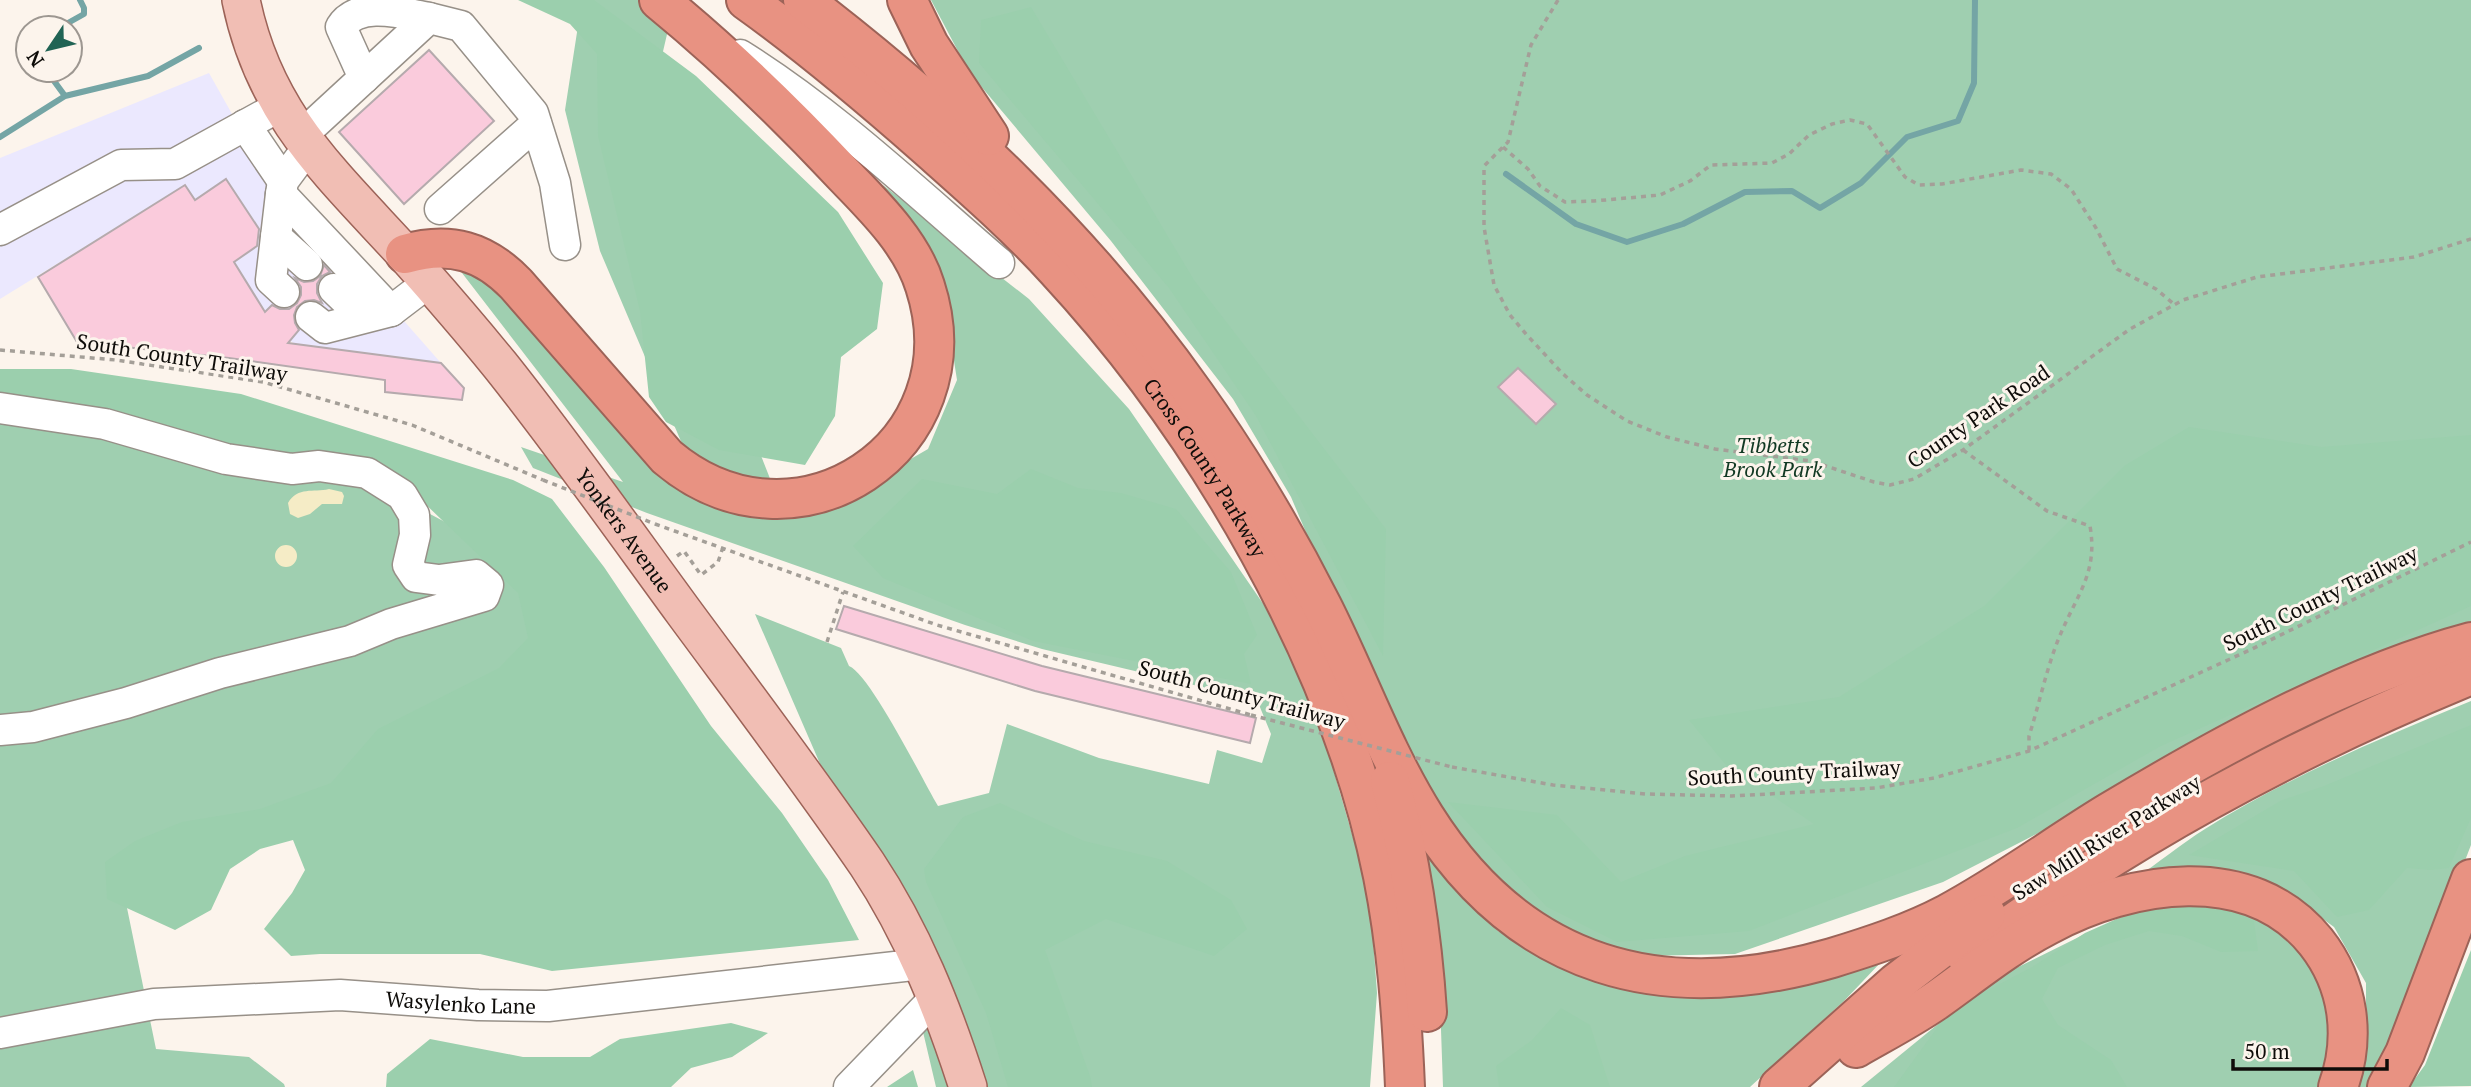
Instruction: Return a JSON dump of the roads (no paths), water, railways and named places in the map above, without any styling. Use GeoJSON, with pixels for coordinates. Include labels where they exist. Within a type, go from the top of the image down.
{"type":"FeatureCollection","features":[{"type":"Feature","properties":{"kind":"highway","name":"Cross County Parkway"},"geometry":{"type":"LineString","coordinates":[[746,0],[891,116],[1031,242],[1111,333],[1160,397],[1203,461],[1280,590],[1313,661],[1346,746],[1382,873],[1395,946],[1402,1011],[1405,1087]]}},
{"type":"Feature","properties":{"kind":"highway","name":"Cross County Parkway"},"geometry":{"type":"LineString","coordinates":[[803,0],[932,104],[1032,199],[1131,309],[1213,420],[1305,573],[1354,675]]}},
{"type":"Feature","properties":{"kind":"highway"},"geometry":{"type":"LineString","coordinates":[[907,0],[945,72],[1032,199]]}},
{"type":"Feature","properties":{"kind":"highway"},"geometry":{"type":"LineString","coordinates":[[417,268],[431,248],[446,248],[493,262],[516,284],[650,440],[684,472],[713,487],[758,499],[791,499],[843,484],[878,462],[896,444],[917,414],[931,374],[933,332],[925,285],[914,262],[856,187],[778,106],[669,9]]}},
{"type":"Feature","properties":{"kind":"highway"},"geometry":{"type":"LineString","coordinates":[[1354,675],[1393,758],[1423,813],[1456,861],[1494,902],[1539,935],[1590,960],[1644,974],[1698,979],[1749,975],[1805,965],[1918,927],[1977,897],[2113,810],[2247,736],[2317,701],[2410,660],[2471,642]]}},
{"type":"Feature","properties":{"kind":"highway","name":"Saw Mill River Parkway"},"geometry":{"type":"LineString","coordinates":[[1779,1087],[1839,1032],[1925,960],[2032,881],[2124,821],[2299,726],[2471,648]]}},
{"type":"Feature","properties":{"kind":"highway"},"geometry":{"type":"LineString","coordinates":[[1354,675],[1388,773],[1413,880],[1423,953],[1430,1087]]}},
{"type":"Feature","properties":{"kind":"highway","name":"Saw Mill River Parkway"},"geometry":{"type":"LineString","coordinates":[[1813,1087],[1915,998],[1978,949],[2072,883],[2139,841],[2308,750],[2471,675]]}},
{"type":"Feature","properties":{"kind":"highway"},"geometry":{"type":"LineString","coordinates":[[2387,1087],[2405,1053],[2471,879]]}},
{"type":"Feature","properties":{"kind":"highway"},"geometry":{"type":"LineString","coordinates":[[1856,1048],[1933,1003],[1998,956],[2061,918],[2144,890],[2177,886],[2209,887],[2243,893],[2273,906],[2307,933],[2331,964],[2344,998],[2348,1024],[2346,1060],[2338,1087]]}},
{"type":"Feature","properties":{"kind":"highway"},"geometry":{"type":"LineString","coordinates":[[1389,1087],[1402,1011]]}},
{"type":"Feature","properties":{"kind":"main road","name":"Yonkers Avenue"},"geometry":{"type":"LineString","coordinates":[[241,0],[260,68],[280,106],[304,141],[501,366],[846,833],[892,902],[922,964],[968,1087]]}},
{"type":"Feature","properties":{"kind":"street"},"geometry":{"type":"LineString","coordinates":[[364,78],[341,27],[346,19],[356,12],[370,7],[461,26],[533,113],[555,183],[565,245]]}},
{"type":"Feature","properties":{"kind":"street"},"geometry":{"type":"LineString","coordinates":[[669,9],[778,79],[999,263]]}},
{"type":"Feature","properties":{"kind":"street"},"geometry":{"type":"LineString","coordinates":[[284,292],[271,280],[282,188],[304,141],[364,78],[429,18]]}},
{"type":"Feature","properties":{"kind":"street"},"geometry":{"type":"LineString","coordinates":[[0,230],[121,165],[175,164],[280,106]]}},
{"type":"Feature","properties":{"kind":"street"},"geometry":{"type":"LineString","coordinates":[[440,209],[536,124]]}},
{"type":"Feature","properties":{"kind":"street"},"geometry":{"type":"LineString","coordinates":[[245,125],[282,188],[377,314]]}},
{"type":"Feature","properties":{"kind":"street"},"geometry":{"type":"LineString","coordinates":[[276,237],[307,265]]}},
{"type":"Feature","properties":{"kind":"street"},"geometry":{"type":"LineString","coordinates":[[311,317],[325,328],[377,314],[417,268]]}},
{"type":"Feature","properties":{"kind":"street"},"geometry":{"type":"LineString","coordinates":[[334,289],[377,314]]}},
{"type":"Feature","properties":{"kind":"street"},"geometry":{"type":"LineString","coordinates":[[0,408],[105,424],[226,459],[292,469],[319,466],[366,473],[402,495],[414,514],[415,535],[408,565],[416,577],[439,580],[476,575],[488,586],[484,596],[391,624],[350,641],[220,673],[127,703],[33,727],[0,730]]}},
{"type":"Feature","properties":{"kind":"street","name":"Wasylenko Lane"},"geometry":{"type":"LineString","coordinates":[[0,1033],[154,1004],[340,995],[548,1006],[922,964]]}},
{"type":"Feature","properties":{"kind":"street"},"geometry":{"type":"LineString","coordinates":[[849,1087],[936,998]]}},
{"type":"Feature","properties":{"kind":"waterway"},"geometry":{"type":"LineString","coordinates":[[80,0],[84,14]]}},
{"type":"Feature","properties":{"kind":"waterway"},"geometry":{"type":"LineString","coordinates":[[1506,174],[1576,224],[1627,242],[1683,224],[1745,192],[1792,191],[1820,208],[1861,183],[1907,137],[1958,121],[1974,83],[1975,0]]}},
{"type":"Feature","properties":{"kind":"waterway"},"geometry":{"type":"LineString","coordinates":[[0,137],[65,96],[148,76],[199,48]]}},
{"type":"Feature","properties":{"kind":"waterway"},"geometry":{"type":"LineString","coordinates":[[56,84],[65,96]]}},
{"type":"Feature","properties":{"kind":"park label","name":"Tibbetts Brook Park"},"geometry":{"type":"Point","coordinates":[1773,457]}}]}
